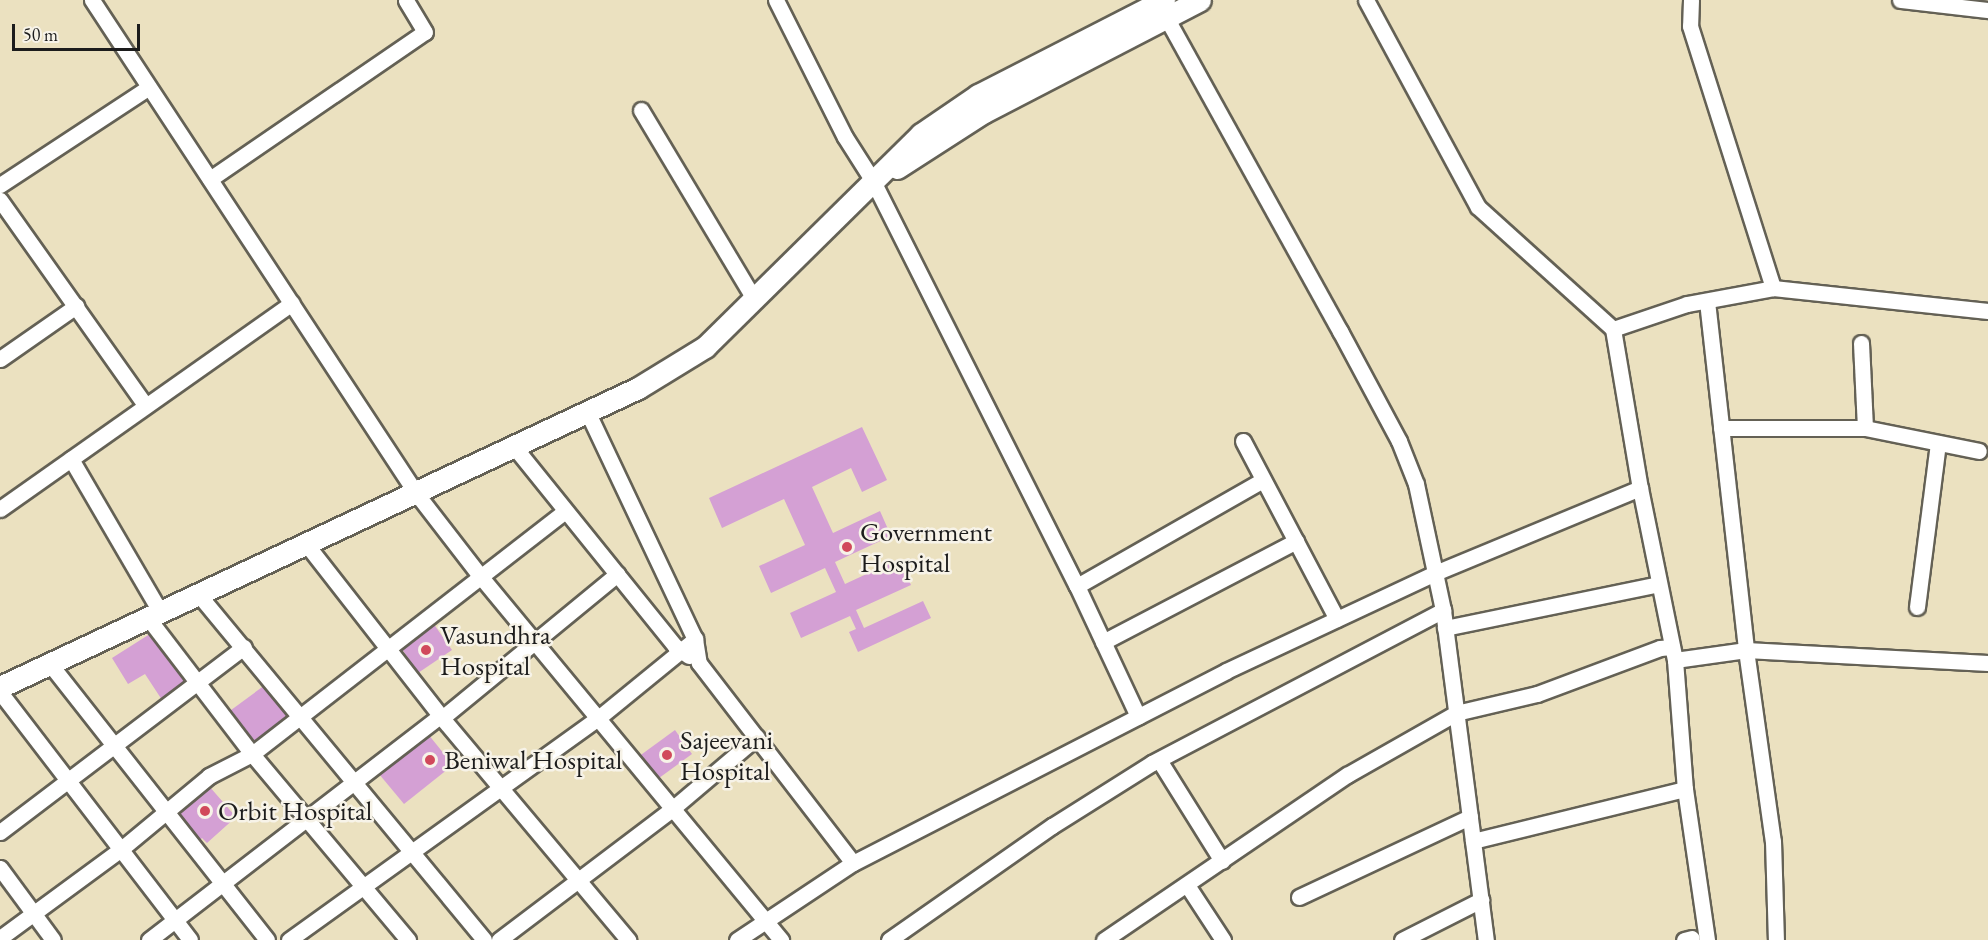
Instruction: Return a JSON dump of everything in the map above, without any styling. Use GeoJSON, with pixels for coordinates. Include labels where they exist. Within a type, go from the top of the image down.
{"type":"FeatureCollection","features":[{"type":"Feature","properties":{"kind":"street"},"geometry":{"type":"LineString","coordinates":[[92,0],[416,492],[481,577],[781,940]]}},
{"type":"Feature","properties":{"kind":"street"},"geometry":{"type":"LineString","coordinates":[[210,179],[425,32],[406,0]]}},
{"type":"Feature","properties":{"kind":"street"},"geometry":{"type":"LineString","coordinates":[[776,0],[845,137],[873,181],[1077,586],[1138,716]]}},
{"type":"Feature","properties":{"kind":"street"},"geometry":{"type":"LineString","coordinates":[[0,687],[307,545],[512,444],[638,388],[705,347],[753,297],[784,272],[873,181],[927,151],[984,112],[1166,9],[1200,0]]}},
{"type":"Feature","properties":{"kind":"street"},"geometry":{"type":"LineString","coordinates":[[1366,0],[1478,207],[1613,329],[1640,488],[1673,654],[1685,789],[1694,939]]}},
{"type":"Feature","properties":{"kind":"street"},"geometry":{"type":"LineString","coordinates":[[1691,0],[1690,26],[1773,288]]}},
{"type":"Feature","properties":{"kind":"street"},"geometry":{"type":"LineString","coordinates":[[1900,0],[1988,10]]}},
{"type":"Feature","properties":{"kind":"street"},"geometry":{"type":"LineString","coordinates":[[1166,9],[1399,441],[1416,484],[1443,610],[1486,940]]}},
{"type":"Feature","properties":{"kind":"street"},"geometry":{"type":"LineString","coordinates":[[0,185],[149,87]]}},
{"type":"Feature","properties":{"kind":"street"},"geometry":{"type":"LineString","coordinates":[[641,110],[753,297]]}},
{"type":"Feature","properties":{"kind":"street"},"geometry":{"type":"LineString","coordinates":[[0,200],[146,406]]}},
{"type":"Feature","properties":{"kind":"street"},"geometry":{"type":"LineString","coordinates":[[1613,329],[1707,301],[1773,288],[1988,311]]}},
{"type":"Feature","properties":{"kind":"street"},"geometry":{"type":"LineString","coordinates":[[1707,301],[1746,650],[1773,841],[1776,940]]}},
{"type":"Feature","properties":{"kind":"street"},"geometry":{"type":"LineString","coordinates":[[0,509],[292,303]]}},
{"type":"Feature","properties":{"kind":"street"},"geometry":{"type":"LineString","coordinates":[[0,359],[76,306]]}},
{"type":"Feature","properties":{"kind":"street"},"geometry":{"type":"LineString","coordinates":[[1861,343],[1865,428]]}},
{"type":"Feature","properties":{"kind":"street"},"geometry":{"type":"LineString","coordinates":[[587,411],[695,639],[699,663]]}},
{"type":"Feature","properties":{"kind":"street"},"geometry":{"type":"LineString","coordinates":[[1721,428],[1865,428],[1979,451]]}},
{"type":"Feature","properties":{"kind":"street"},"geometry":{"type":"LineString","coordinates":[[1243,441],[1337,619]]}},
{"type":"Feature","properties":{"kind":"street"},"geometry":{"type":"LineString","coordinates":[[1917,607],[1938,443]]}},
{"type":"Feature","properties":{"kind":"street"},"geometry":{"type":"LineString","coordinates":[[512,444],[681,651],[699,663],[853,863]]}},
{"type":"Feature","properties":{"kind":"street"},"geometry":{"type":"LineString","coordinates":[[70,459],[154,615],[199,684],[252,754],[366,887],[408,940]]}},
{"type":"Feature","properties":{"kind":"street"},"geometry":{"type":"LineString","coordinates":[[1077,586],[1263,480]]}},
{"type":"Feature","properties":{"kind":"street"},"geometry":{"type":"LineString","coordinates":[[737,940],[853,863],[1138,716],[1435,573],[1640,488]]}},
{"type":"Feature","properties":{"kind":"street"},"geometry":{"type":"LineString","coordinates":[[0,938],[120,850],[209,776],[252,754],[565,511]]}},
{"type":"Feature","properties":{"kind":"street"},"geometry":{"type":"LineString","coordinates":[[1103,642],[1296,541]]}},
{"type":"Feature","properties":{"kind":"street"},"geometry":{"type":"LineString","coordinates":[[307,545],[442,717],[627,940]]}},
{"type":"Feature","properties":{"kind":"street"},"geometry":{"type":"LineString","coordinates":[[149,940],[442,717],[617,574]]}},
{"type":"Feature","properties":{"kind":"street"},"geometry":{"type":"LineString","coordinates":[[1445,628],[1659,584]]}},
{"type":"Feature","properties":{"kind":"street"},"geometry":{"type":"LineString","coordinates":[[199,595],[302,716],[484,940]]}},
{"type":"Feature","properties":{"kind":"street"},"geometry":{"type":"LineString","coordinates":[[889,940],[1052,826],[1159,760],[1443,610]]}},
{"type":"Feature","properties":{"kind":"street"},"geometry":{"type":"LineString","coordinates":[[289,940],[366,887],[499,787],[597,719],[695,639]]}},
{"type":"Feature","properties":{"kind":"street"},"geometry":{"type":"LineString","coordinates":[[0,832],[199,684],[244,647]]}},
{"type":"Feature","properties":{"kind":"street"},"geometry":{"type":"LineString","coordinates":[[1104,940],[1347,775],[1456,713],[1537,694],[1660,648],[1673,654],[1746,650],[1988,663]]}},
{"type":"Feature","properties":{"kind":"street"},"geometry":{"type":"LineString","coordinates":[[50,664],[164,812],[267,940]]}},
{"type":"Feature","properties":{"kind":"street"},"geometry":{"type":"LineString","coordinates":[[0,692],[190,940]]}},
{"type":"Feature","properties":{"kind":"street"},"geometry":{"type":"LineString","coordinates":[[499,940],[672,809],[757,737]]}},
{"type":"Feature","properties":{"kind":"street"},"geometry":{"type":"LineString","coordinates":[[1159,760],[1222,861]]}},
{"type":"Feature","properties":{"kind":"street"},"geometry":{"type":"LineString","coordinates":[[1473,841],[1685,789]]}},
{"type":"Feature","properties":{"kind":"street"},"geometry":{"type":"LineString","coordinates":[[1299,897],[1470,818]]}},
{"type":"Feature","properties":{"kind":"street"},"geometry":{"type":"LineString","coordinates":[[0,868],[53,940]]}},
{"type":"Feature","properties":{"kind":"street"},"geometry":{"type":"LineString","coordinates":[[1187,885],[1223,940]]}},
{"type":"Feature","properties":{"kind":"street"},"geometry":{"type":"LineString","coordinates":[[1402,940],[1481,900]]}},
{"type":"Feature","properties":{"kind":"building"},"geometry":{"type":"Polygon","coordinates":[[[862,427],[887,480],[862,492],[851,468],[812,487],[833,533],[880,511],[891,536],[835,562],[845,584],[899,559],[911,585],[856,610],[864,628],[923,601],[931,618],[858,652],[849,632],[856,629],[850,616],[801,638],[790,613],[836,592],[825,568],[771,593],[759,566],[805,545],[784,499],[722,528],[709,498],[862,427]]]}},
{"type":"Feature","properties":{"kind":"building"},"geometry":{"type":"Polygon","coordinates":[[[433,623],[452,650],[418,673],[400,646],[433,623]]]}},
{"type":"Feature","properties":{"kind":"building"},"geometry":{"type":"Polygon","coordinates":[[[153,632],[188,688],[164,703],[145,674],[128,684],[112,658],[153,632]]]}},
{"type":"Feature","properties":{"kind":"building"},"geometry":{"type":"Polygon","coordinates":[[[265,685],[291,720],[253,748],[227,713],[265,685]]]}},
{"type":"Feature","properties":{"kind":"building"},"geometry":{"type":"Polygon","coordinates":[[[675,730],[692,754],[655,781],[638,757],[675,730]]]}},
{"type":"Feature","properties":{"kind":"building"},"geometry":{"type":"Polygon","coordinates":[[[428,734],[453,765],[404,804],[379,774],[428,734]]]}},
{"type":"Feature","properties":{"kind":"building"},"geometry":{"type":"Polygon","coordinates":[[[209,786],[236,817],[207,843],[202,838],[193,846],[170,820],[209,786]]]}},
{"type":"Feature","properties":{"kind":"place","name":"Government Hospital"},"geometry":{"type":"Point","coordinates":[847,547]}},
{"type":"Feature","properties":{"kind":"place","name":"Vasundhra Hospital"},"geometry":{"type":"Point","coordinates":[426,650]}},
{"type":"Feature","properties":{"kind":"place","name":"Sajeevani Hospital"},"geometry":{"type":"Point","coordinates":[667,755]}},
{"type":"Feature","properties":{"kind":"place","name":"Beniwal Hospital"},"geometry":{"type":"Point","coordinates":[430,760]}},
{"type":"Feature","properties":{"kind":"place","name":"Orbit Hospital"},"geometry":{"type":"Point","coordinates":[205,811]}}]}
